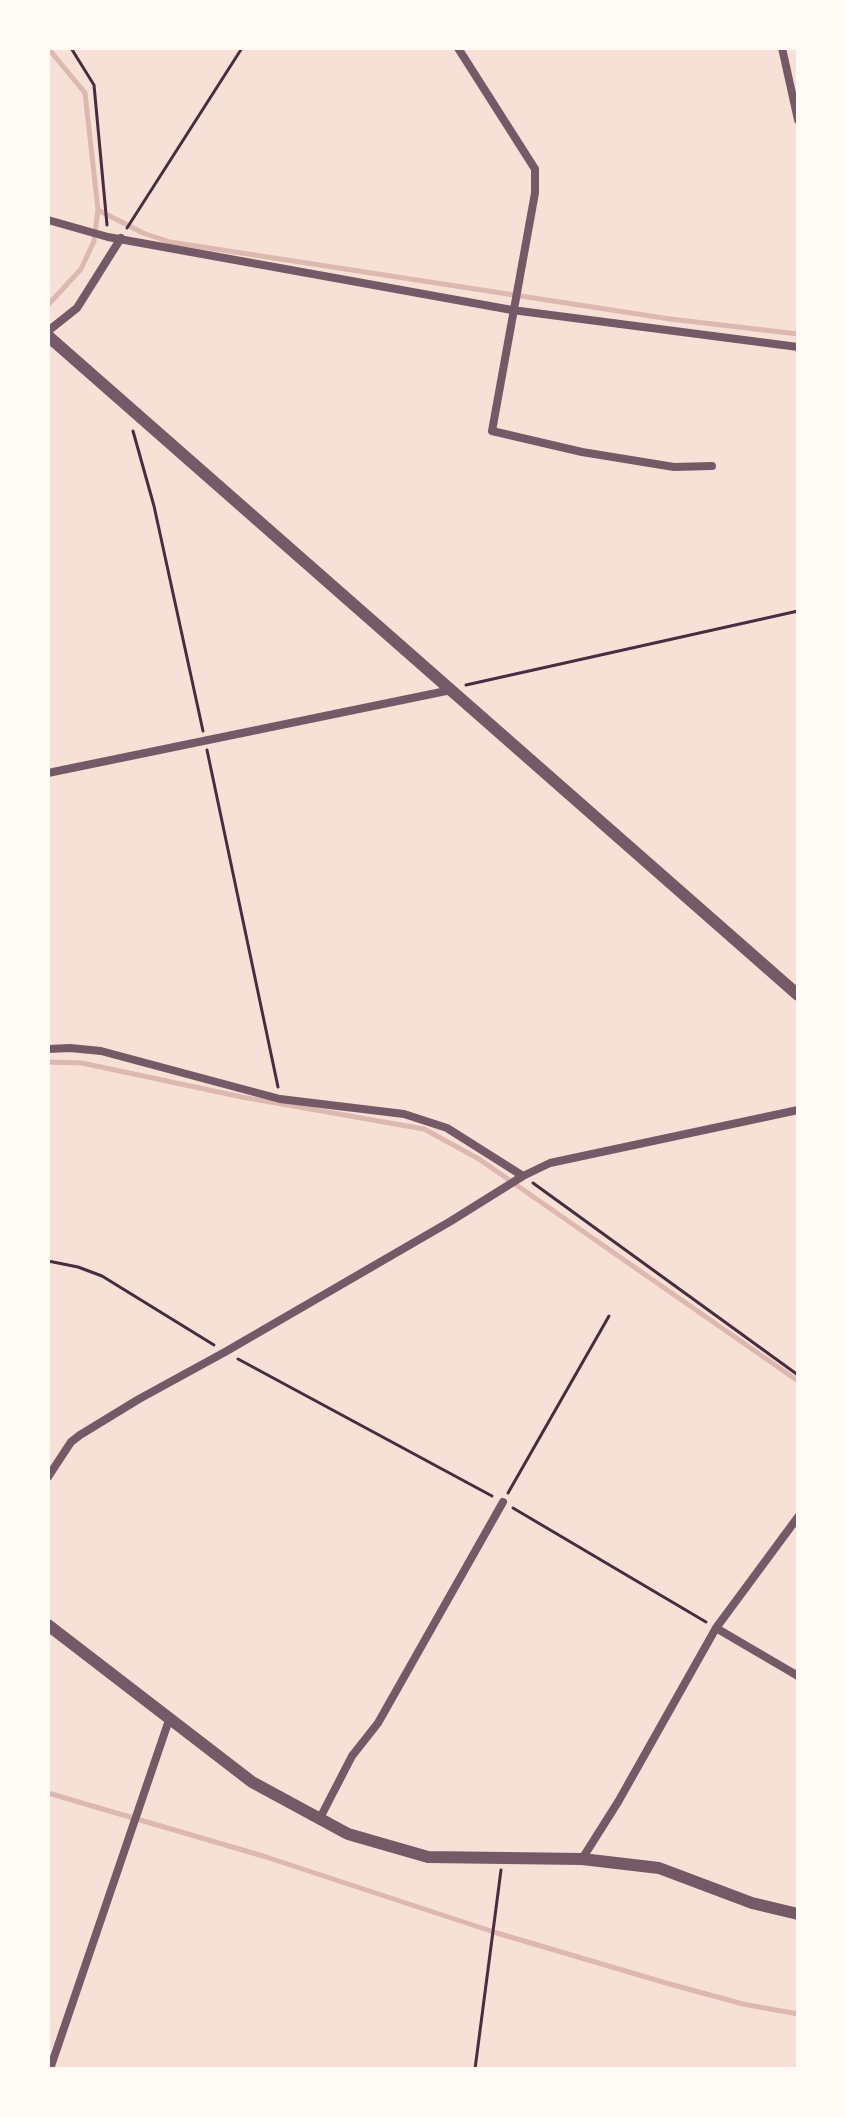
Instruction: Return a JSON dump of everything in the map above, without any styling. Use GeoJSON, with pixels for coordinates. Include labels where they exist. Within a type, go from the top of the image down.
{"type":"FeatureCollection","features":[{"type":"Feature","properties":{"kind":"street"},"geometry":{"type":"LineString","coordinates":[[458,48],[535,169],[535,193],[512,306],[492,431],[582,452],[659,465],[712,466]]}},
{"type":"Feature","properties":{"kind":"street"},"geometry":{"type":"LineString","coordinates":[[782,48],[798,120]]}},
{"type":"Feature","properties":{"kind":"street"},"geometry":{"type":"LineString","coordinates":[[48,220],[108,237],[512,306],[798,347]]}},
{"type":"Feature","properties":{"kind":"street"},"geometry":{"type":"LineString","coordinates":[[121,238],[77,308],[48,334],[127,407],[798,995]]}},
{"type":"Feature","properties":{"kind":"street"},"geometry":{"type":"LineString","coordinates":[[48,773],[452,690]]}},
{"type":"Feature","properties":{"kind":"street"},"geometry":{"type":"LineString","coordinates":[[48,1049],[101,1051],[280,1099],[404,1114],[447,1128],[523,1176]]}},
{"type":"Feature","properties":{"kind":"street"},"geometry":{"type":"LineString","coordinates":[[48,1477],[71,1442],[80,1435],[523,1176],[550,1163],[798,1110]]}},
{"type":"Feature","properties":{"kind":"street"},"geometry":{"type":"LineString","coordinates":[[319,1820],[352,1756],[378,1723],[503,1502]]}},
{"type":"Feature","properties":{"kind":"street"},"geometry":{"type":"LineString","coordinates":[[582,1859],[618,1802],[716,1628],[798,1517]]}},
{"type":"Feature","properties":{"kind":"street"},"geometry":{"type":"LineString","coordinates":[[48,1625],[252,1782],[319,1820],[373,1843],[428,1857],[582,1859],[659,1868],[752,1903],[798,1914]]}},
{"type":"Feature","properties":{"kind":"street"},"geometry":{"type":"LineString","coordinates":[[716,1628],[798,1676]]}},
{"type":"Feature","properties":{"kind":"street"},"geometry":{"type":"LineString","coordinates":[[50,2069],[169,1720]]}},
{"type":"Feature","properties":{"kind":"path"},"geometry":{"type":"LineString","coordinates":[[71,48],[94,85],[108,237]]}},
{"type":"Feature","properties":{"kind":"path"},"geometry":{"type":"LineString","coordinates":[[121,238],[242,48]]}},
{"type":"Feature","properties":{"kind":"path"},"geometry":{"type":"LineString","coordinates":[[127,407],[154,506],[280,1099]]}},
{"type":"Feature","properties":{"kind":"path"},"geometry":{"type":"LineString","coordinates":[[452,690],[483,680],[798,611]]}},
{"type":"Feature","properties":{"kind":"path"},"geometry":{"type":"LineString","coordinates":[[523,1176],[798,1375]]}},
{"type":"Feature","properties":{"kind":"path"},"geometry":{"type":"LineString","coordinates":[[48,1261],[102,1276],[225,1352],[503,1502],[716,1628]]}},
{"type":"Feature","properties":{"kind":"path"},"geometry":{"type":"LineString","coordinates":[[503,1502],[609,1316]]}},
{"type":"Feature","properties":{"kind":"path"},"geometry":{"type":"LineString","coordinates":[[475,2069],[503,1857]]}},
{"type":"Feature","properties":{"kind":"waterway"},"geometry":{"type":"LineString","coordinates":[[48,48],[85,93],[98,210],[94,241],[81,269],[48,305]]}},
{"type":"Feature","properties":{"kind":"waterway"},"geometry":{"type":"LineString","coordinates":[[98,210],[143,233],[170,242],[670,319],[798,334]]}},
{"type":"Feature","properties":{"kind":"waterway"},"geometry":{"type":"LineString","coordinates":[[48,1062],[82,1063],[242,1097],[424,1129],[479,1159],[798,1381]]}},
{"type":"Feature","properties":{"kind":"waterway"},"geometry":{"type":"LineString","coordinates":[[48,1793],[263,1856],[497,1933],[666,1983],[743,2004],[798,2014]]}}]}
